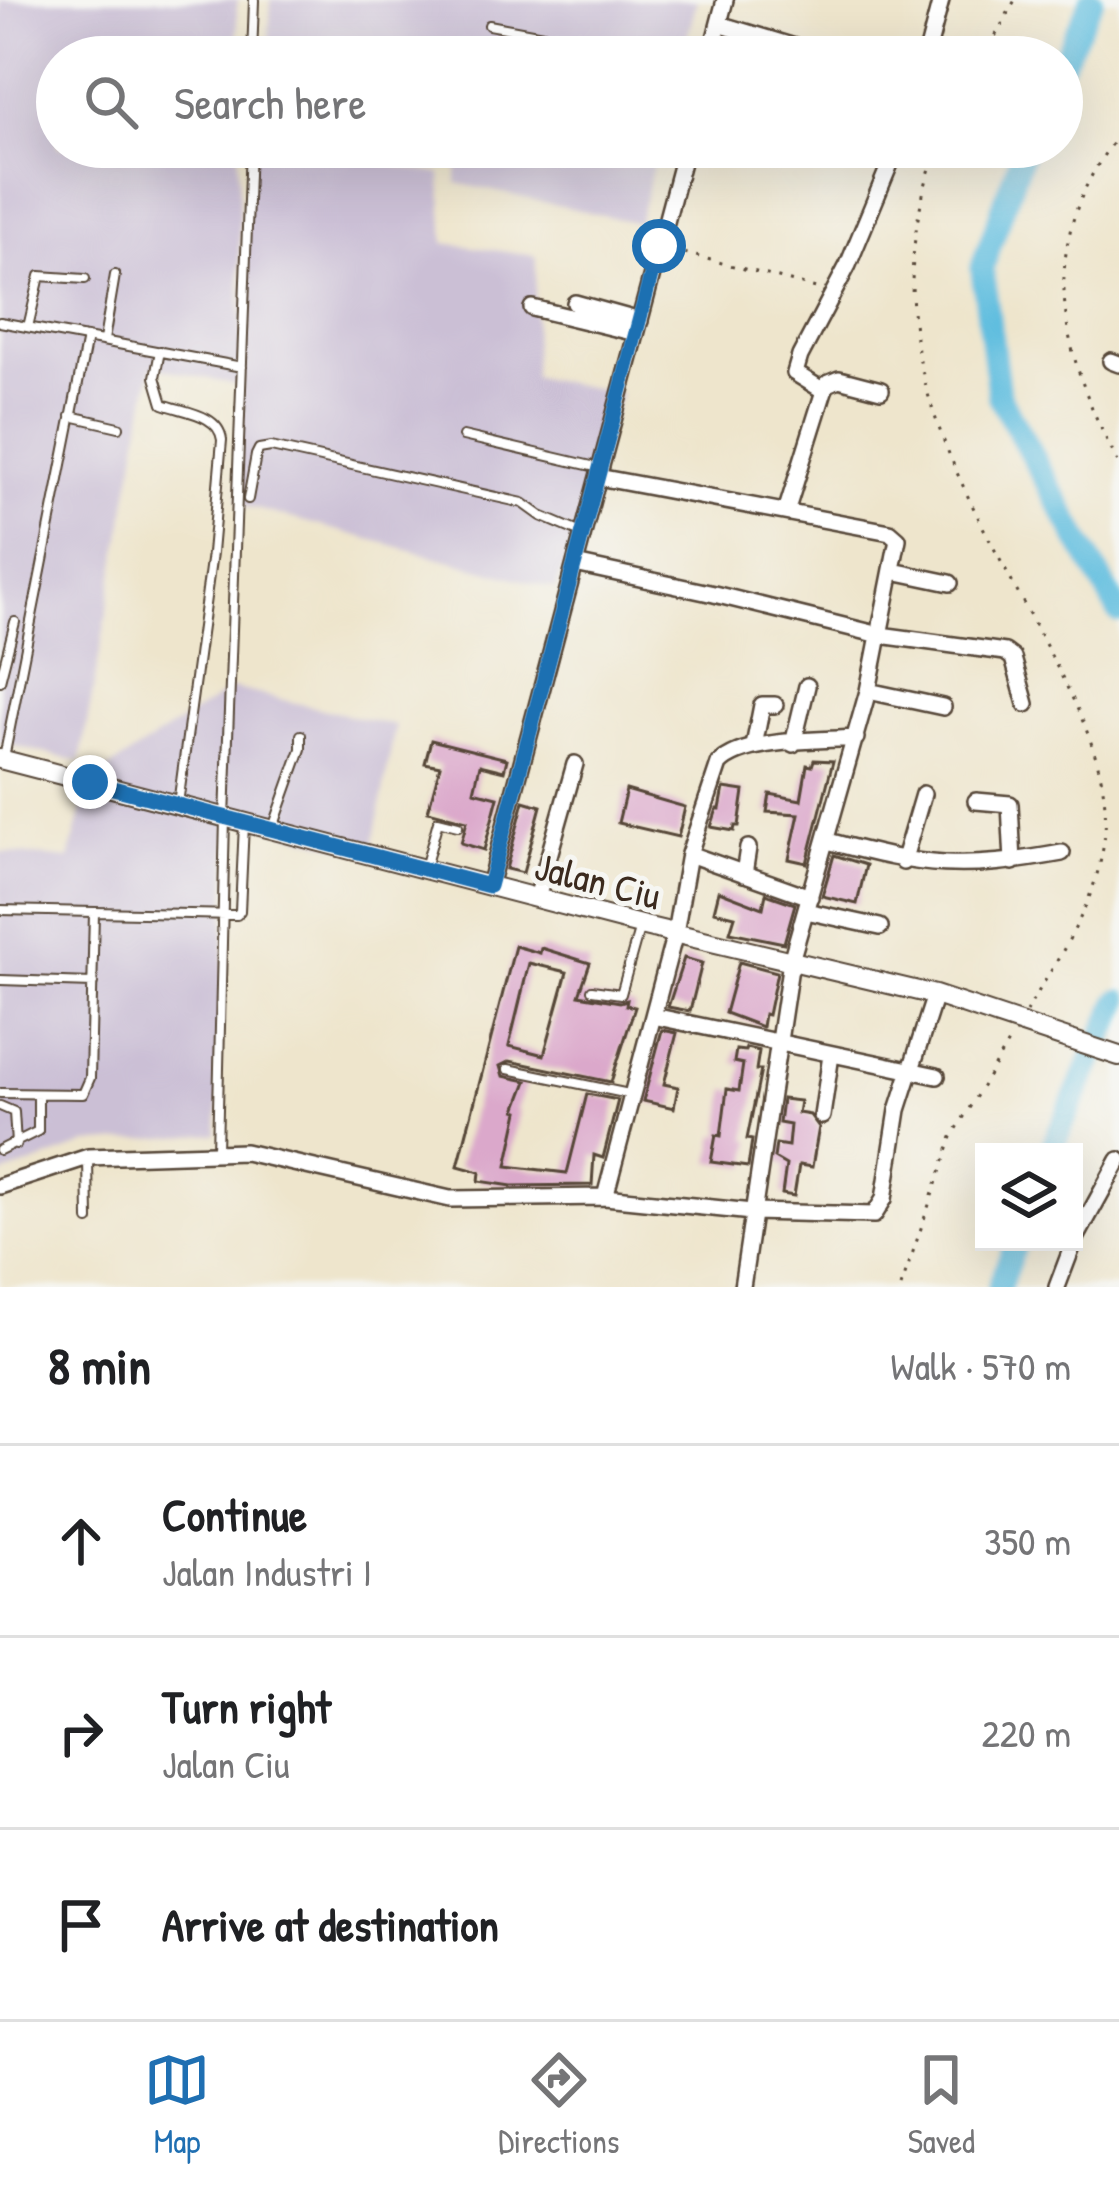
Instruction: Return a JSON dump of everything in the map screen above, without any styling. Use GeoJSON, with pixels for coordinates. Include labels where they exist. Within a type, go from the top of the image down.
{"type":"FeatureCollection","features":[{"type":"Feature","properties":{"kind":"street"},"geometry":{"type":"LineString","coordinates":[[716,36],[725,0]]}},
{"type":"Feature","properties":{"kind":"street"},"geometry":{"type":"LineString","coordinates":[[932,36],[941,0]]}},
{"type":"Feature","properties":{"kind":"street"},"geometry":{"type":"LineString","coordinates":[[719,24],[759,36]]}},
{"type":"Feature","properties":{"kind":"street"},"geometry":{"type":"LineString","coordinates":[[489,886],[680,168]]}},
{"type":"Feature","properties":{"kind":"street"},"geometry":{"type":"LineString","coordinates":[[824,392],[795,373],[888,168]]}},
{"type":"Feature","properties":{"kind":"street"},"geometry":{"type":"LineString","coordinates":[[575,303],[638,327]]}},
{"type":"Feature","properties":{"kind":"street"},"geometry":{"type":"LineString","coordinates":[[532,308],[638,327]]}},
{"type":"Feature","properties":{"kind":"street"},"geometry":{"type":"LineString","coordinates":[[786,512],[827,384],[839,379],[881,390]]}},
{"type":"Feature","properties":{"kind":"street"},"geometry":{"type":"LineString","coordinates":[[599,473],[890,532],[898,545],[856,738],[791,961],[742,1287]]}},
{"type":"Feature","properties":{"kind":"street"},"geometry":{"type":"LineString","coordinates":[[575,564],[880,635],[1005,652],[1013,658],[1026,704]]}},
{"type":"Feature","properties":{"kind":"street"},"geometry":{"type":"LineString","coordinates":[[893,571],[950,583]]}},
{"type":"Feature","properties":{"kind":"street"},"geometry":{"type":"LineString","coordinates":[[793,744],[807,686]]}},
{"type":"Feature","properties":{"kind":"street"},"geometry":{"type":"LineString","coordinates":[[868,691],[943,707]]}},
{"type":"Feature","properties":{"kind":"street"},"geometry":{"type":"LineString","coordinates":[[754,746],[760,709],[775,706]]}},
{"type":"Feature","properties":{"kind":"street"},"geometry":{"type":"LineString","coordinates":[[605,1197],[676,933],[689,854],[719,764],[728,755],[754,746],[856,738]]}},
{"type":"Feature","properties":{"kind":"street","name":"Jalan Ciu"},"geometry":{"type":"LineString","coordinates":[[2,759],[640,925],[935,995],[1119,1056]]}},
{"type":"Feature","properties":{"kind":"street"},"geometry":{"type":"LineString","coordinates":[[537,898],[575,764]]}},
{"type":"Feature","properties":{"kind":"street"},"geometry":{"type":"LineString","coordinates":[[903,862],[923,794]]}},
{"type":"Feature","properties":{"kind":"street"},"geometry":{"type":"LineString","coordinates":[[976,801],[1010,805],[1012,862]]}},
{"type":"Feature","properties":{"kind":"street"},"geometry":{"type":"LineString","coordinates":[[828,841],[956,875],[1062,853]]}},
{"type":"Feature","properties":{"kind":"street"},"geometry":{"type":"LineString","coordinates":[[744,874],[748,848]]}},
{"type":"Feature","properties":{"kind":"street"},"geometry":{"type":"LineString","coordinates":[[689,854],[808,904],[880,927]]}},
{"type":"Feature","properties":{"kind":"street"},"geometry":{"type":"LineString","coordinates":[[0,1186],[88,1157],[217,1151],[260,1154],[450,1199],[605,1197],[752,1212],[874,1215],[884,1199],[896,1120],[935,995]]}},
{"type":"Feature","properties":{"kind":"street"},"geometry":{"type":"LineString","coordinates":[[653,1016],[937,1076]]}},
{"type":"Feature","properties":{"kind":"street"},"geometry":{"type":"LineString","coordinates":[[823,1116],[831,1055]]}},
{"type":"Feature","properties":{"kind":"street"},"geometry":{"type":"LineString","coordinates":[[1083,1226],[1119,1160]]}},
{"type":"Feature","properties":{"kind":"street"},"geometry":{"type":"LineString","coordinates":[[1057,1287],[1071,1251]]}},
{"type":"Feature","properties":{"kind":"lane"},"geometry":{"type":"LineString","coordinates":[[253,36],[254,0]]}},
{"type":"Feature","properties":{"kind":"lane"},"geometry":{"type":"LineString","coordinates":[[489,25],[548,36]]}},
{"type":"Feature","properties":{"kind":"lane"},"geometry":{"type":"LineString","coordinates":[[0,910],[222,915],[240,911],[234,820],[249,168]]}},
{"type":"Feature","properties":{"kind":"lane"},"geometry":{"type":"LineString","coordinates":[[104,340],[115,275]]}},
{"type":"Feature","properties":{"kind":"lane"},"geometry":{"type":"LineString","coordinates":[[28,328],[40,276],[85,279]]}},
{"type":"Feature","properties":{"kind":"lane"},"geometry":{"type":"LineString","coordinates":[[0,322],[242,367]]}},
{"type":"Feature","properties":{"kind":"lane"},"geometry":{"type":"LineString","coordinates":[[2,759],[87,338]]}},
{"type":"Feature","properties":{"kind":"lane"},"geometry":{"type":"LineString","coordinates":[[160,351],[155,377],[163,404],[214,422],[222,440],[211,569],[178,805]]}},
{"type":"Feature","properties":{"kind":"lane"},"geometry":{"type":"LineString","coordinates":[[71,416],[119,427]]}},
{"type":"Feature","properties":{"kind":"lane"},"geometry":{"type":"LineString","coordinates":[[463,436],[599,473]]}},
{"type":"Feature","properties":{"kind":"lane"},"geometry":{"type":"LineString","coordinates":[[248,499],[256,455],[259,449],[271,447],[523,503],[583,533]]}},
{"type":"Feature","properties":{"kind":"lane"},"geometry":{"type":"LineString","coordinates":[[0,681],[15,622]]}},
{"type":"Feature","properties":{"kind":"lane"},"geometry":{"type":"LineString","coordinates":[[272,830],[302,749],[301,735]]}},
{"type":"Feature","properties":{"kind":"lane"},"geometry":{"type":"LineString","coordinates":[[217,1151],[222,915],[234,820]]}},
{"type":"Feature","properties":{"kind":"lane"},"geometry":{"type":"LineString","coordinates":[[425,869],[435,826],[442,821],[458,826]]}},
{"type":"Feature","properties":{"kind":"lane"},"geometry":{"type":"LineString","coordinates":[[0,1093],[82,1094],[86,1090],[94,913]]}},
{"type":"Feature","properties":{"kind":"lane"},"geometry":{"type":"LineString","coordinates":[[592,989],[621,994],[640,925]]}},
{"type":"Feature","properties":{"kind":"lane"},"geometry":{"type":"LineString","coordinates":[[0,980],[93,983]]}},
{"type":"Feature","properties":{"kind":"lane"},"geometry":{"type":"LineString","coordinates":[[508,1069],[632,1095]]}},
{"type":"Feature","properties":{"kind":"lane"},"geometry":{"type":"LineString","coordinates":[[0,1150],[38,1131],[38,1094]]}},
{"type":"Feature","properties":{"kind":"lane"},"geometry":{"type":"LineString","coordinates":[[0,1106],[14,1112],[16,1144]]}},
{"type":"Feature","properties":{"kind":"lane"},"geometry":{"type":"LineString","coordinates":[[88,1157],[89,1220]]}},
{"type":"Feature","properties":{"kind":"path"},"geometry":{"type":"LineString","coordinates":[[995,36],[1015,0]]}},
{"type":"Feature","properties":{"kind":"path"},"geometry":{"type":"LineString","coordinates":[[1119,134],[1078,199],[1066,242],[1063,282],[1075,363],[1097,423],[1119,464]]}},
{"type":"Feature","properties":{"kind":"path"},"geometry":{"type":"LineString","coordinates":[[901,1287],[952,1137],[1076,929],[1094,886],[1106,808],[1100,768],[1081,714],[962,485],[927,400],[914,343],[913,236],[931,168]]}},
{"type":"Feature","properties":{"kind":"path"},"geometry":{"type":"LineString","coordinates":[[659,246],[834,293]]}},
{"type":"Feature","properties":{"kind":"shaded area"},"geometry":{"type":"Polygon","coordinates":[[[0,0],[237,0],[237,36],[36,36],[36,168],[238,168],[241,357],[249,168],[407,168],[441,174],[445,243],[536,256],[533,377],[621,393],[556,589],[238,504],[241,386],[152,366],[80,762],[0,742],[0,0]]]}},
{"type":"Feature","properties":{"kind":"shaded area"},"geometry":{"type":"Polygon","coordinates":[[[271,0],[697,0],[688,36],[269,36],[271,0]]]}},
{"type":"Feature","properties":{"kind":"shaded area"},"geometry":{"type":"Polygon","coordinates":[[[457,168],[652,168],[638,223],[457,183],[457,168]]]}},
{"type":"Feature","properties":{"kind":"shaded area"},"geometry":{"type":"Polygon","coordinates":[[[232,688],[395,726],[372,855],[229,818],[217,1134],[87,1144],[0,1176],[0,852],[69,859],[89,782],[232,688]]]}},
{"type":"Feature","properties":{"kind":"building"},"geometry":{"type":"Polygon","coordinates":[[[431,740],[507,759],[504,771],[480,765],[474,791],[498,797],[484,850],[461,843],[467,821],[428,811],[440,766],[425,763],[431,740]]]}},
{"type":"Feature","properties":{"kind":"building"},"geometry":{"type":"Polygon","coordinates":[[[814,760],[833,761],[807,863],[789,859],[799,814],[767,812],[770,794],[801,800],[807,765],[812,766],[814,760]]]}},
{"type":"Feature","properties":{"kind":"building"},"geometry":{"type":"Polygon","coordinates":[[[724,788],[744,791],[739,826],[734,831],[711,827],[724,788]]]}},
{"type":"Feature","properties":{"kind":"building"},"geometry":{"type":"Polygon","coordinates":[[[626,790],[685,807],[678,837],[618,823],[626,790]]]}},
{"type":"Feature","properties":{"kind":"building"},"geometry":{"type":"Polygon","coordinates":[[[524,801],[541,806],[523,873],[506,869],[524,801]]]}},
{"type":"Feature","properties":{"kind":"building"},"geometry":{"type":"Polygon","coordinates":[[[834,855],[866,865],[857,904],[822,896],[834,855]]]}},
{"type":"Feature","properties":{"kind":"building"},"geometry":{"type":"Polygon","coordinates":[[[719,891],[763,908],[766,894],[795,904],[784,943],[730,932],[735,916],[714,911],[719,891]]]}},
{"type":"Feature","properties":{"kind":"building"},"geometry":{"type":"Polygon","coordinates":[[[515,946],[540,953],[541,948],[590,963],[579,995],[627,1000],[626,1005],[635,1007],[611,1082],[510,1061],[500,1066],[503,1076],[527,1081],[516,1110],[507,1166],[567,1173],[587,1094],[618,1100],[603,1158],[594,1155],[592,1185],[512,1186],[479,1181],[480,1172],[458,1166],[515,946]],[[529,963],[509,1046],[544,1055],[567,972],[529,963]]]}},
{"type":"Feature","properties":{"kind":"building"},"geometry":{"type":"Polygon","coordinates":[[[684,958],[702,963],[690,1011],[668,1007],[684,958]]]}},
{"type":"Feature","properties":{"kind":"building"},"geometry":{"type":"Polygon","coordinates":[[[739,962],[777,972],[762,1027],[725,1013],[739,962]]]}},
{"type":"Feature","properties":{"kind":"building"},"geometry":{"type":"Polygon","coordinates":[[[662,1030],[677,1033],[664,1084],[678,1087],[674,1108],[643,1101],[662,1030]]]}},
{"type":"Feature","properties":{"kind":"building"},"geometry":{"type":"Polygon","coordinates":[[[736,1050],[759,1051],[756,1070],[761,1070],[747,1139],[752,1140],[748,1167],[711,1162],[716,1135],[721,1136],[727,1089],[739,1091],[743,1064],[734,1062],[736,1050]]]}},
{"type":"Feature","properties":{"kind":"building"},"geometry":{"type":"Polygon","coordinates":[[[782,1099],[800,1101],[798,1113],[810,1115],[819,1127],[812,1167],[799,1165],[794,1196],[782,1194],[786,1165],[774,1158],[776,1144],[788,1146],[790,1125],[779,1123],[782,1099]]]}},
{"type":"Feature","properties":{"kind":"waterway"},"geometry":{"type":"LineString","coordinates":[[1075,36],[1092,0]]}},
{"type":"Feature","properties":{"kind":"waterway"},"geometry":{"type":"LineString","coordinates":[[1017,168],[982,268],[999,396],[1119,612]]}},
{"type":"Feature","properties":{"kind":"waterway"},"geometry":{"type":"LineString","coordinates":[[1054,1143],[1119,1001]]}},
{"type":"Feature","properties":{"kind":"waterway"},"geometry":{"type":"LineString","coordinates":[[999,1287],[1013,1251]]}},
{"type":"Feature","properties":{"kind":"route"},"geometry":{"type":"LineString","coordinates":[[90,782],[489,886],[659,246]]}}]}
